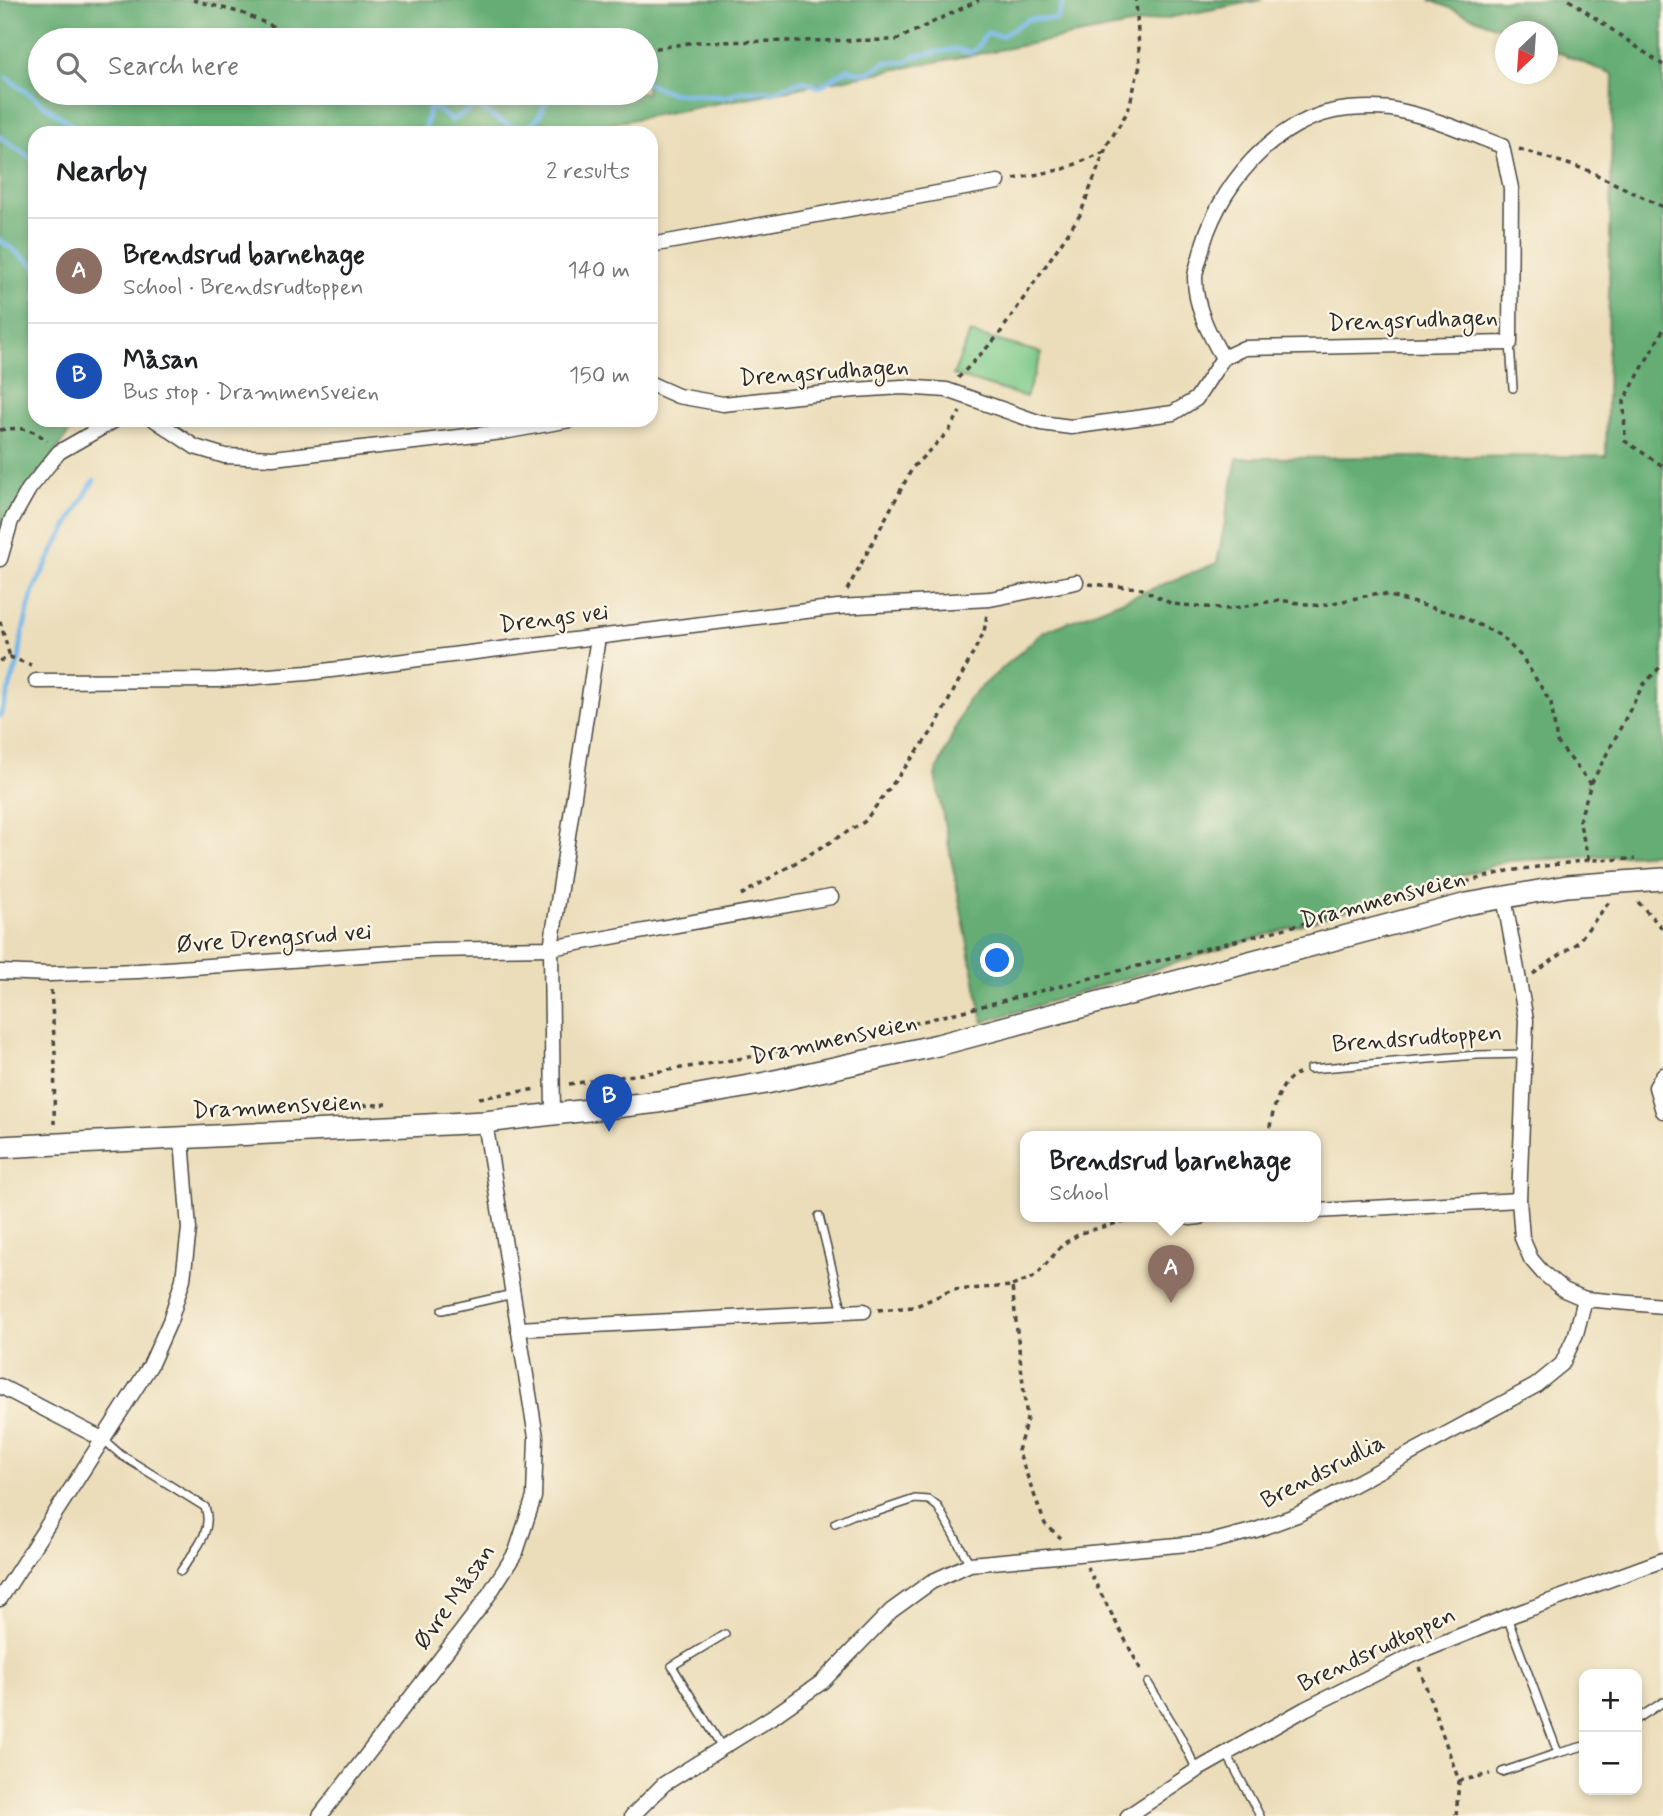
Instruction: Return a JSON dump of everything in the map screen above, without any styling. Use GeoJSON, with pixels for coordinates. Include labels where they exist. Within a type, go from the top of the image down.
{"type":"FeatureCollection","features":[{"type":"Feature","properties":{"kind":"main road","name":"Drammensveien"},"geometry":{"type":"LineString","coordinates":[[0,1147],[485,1122],[658,1102],[850,1065],[1504,897],[1567,886],[1663,879]]}},
{"type":"Feature","properties":{"kind":"street"},"geometry":{"type":"LineString","coordinates":[[1223,358],[1204,325],[1195,278],[1204,235],[1213,214],[1232,184],[1277,137],[1304,120],[1336,112],[1394,109],[1502,146]]}},
{"type":"Feature","properties":{"kind":"street","name":"Drengsrudhagen"},"geometry":{"type":"LineString","coordinates":[[658,387],[678,396],[723,404],[902,387],[947,390],[1041,423],[1071,427],[1173,413],[1196,399],[1223,358],[1244,348],[1510,343],[1511,188],[1502,146]]}},
{"type":"Feature","properties":{"kind":"street"},"geometry":{"type":"LineString","coordinates":[[658,245],[998,182]]}},
{"type":"Feature","properties":{"kind":"street"},"geometry":{"type":"LineString","coordinates":[[0,559],[11,521],[29,489],[59,452],[103,427]]}},
{"type":"Feature","properties":{"kind":"street"},"geometry":{"type":"LineString","coordinates":[[165,427],[195,447],[225,456],[273,458],[531,427]]}},
{"type":"Feature","properties":{"kind":"street","name":"Drengs vei"},"geometry":{"type":"LineString","coordinates":[[36,681],[218,680],[307,673],[838,607],[990,598],[1076,582]]}},
{"type":"Feature","properties":{"kind":"street"},"geometry":{"type":"LineString","coordinates":[[553,1115],[551,948],[598,636]]}},
{"type":"Feature","properties":{"kind":"street","name":"Øvre Drengsrud vei"},"geometry":{"type":"LineString","coordinates":[[0,972],[50,974],[249,964],[432,950],[551,948],[831,897]]}},
{"type":"Feature","properties":{"kind":"street","name":"Brendsrudtoppen"},"geometry":{"type":"LineString","coordinates":[[1504,897],[1526,1020],[1527,1054],[1519,1200],[1522,1238],[1531,1259],[1542,1273],[1564,1290],[1585,1299],[1663,1306]]}},
{"type":"Feature","properties":{"kind":"street"},"geometry":{"type":"LineString","coordinates":[[1663,1075],[1656,1087],[1663,1111]]}},
{"type":"Feature","properties":{"kind":"street","name":"Øvre Måsan"},"geometry":{"type":"LineString","coordinates":[[320,1816],[484,1602],[516,1552],[534,1497],[536,1437],[485,1122]]}},
{"type":"Feature","properties":{"kind":"street"},"geometry":{"type":"LineString","coordinates":[[0,1599],[150,1366],[170,1321],[183,1279],[189,1229],[182,1139]]}},
{"type":"Feature","properties":{"kind":"street"},"geometry":{"type":"LineString","coordinates":[[1321,1212],[1519,1200]]}},
{"type":"Feature","properties":{"kind":"street","name":"Brendsrudlia"},"geometry":{"type":"LineString","coordinates":[[632,1816],[664,1784],[775,1715],[822,1682],[891,1611],[931,1583],[970,1564],[1210,1542],[1256,1531],[1297,1516],[1535,1386],[1562,1364],[1576,1334],[1585,1299]]}},
{"type":"Feature","properties":{"kind":"street"},"geometry":{"type":"LineString","coordinates":[[518,1329],[864,1311]]}},
{"type":"Feature","properties":{"kind":"street"},"geometry":{"type":"LineString","coordinates":[[0,1386],[104,1440]]}},
{"type":"Feature","properties":{"kind":"street","name":"Brendsrudtoppen"},"geometry":{"type":"LineString","coordinates":[[1128,1816],[1197,1770],[1305,1709],[1415,1654],[1663,1560]]}},
{"type":"Feature","properties":{"kind":"lane"},"geometry":{"type":"LineString","coordinates":[[1510,343],[1513,388]]}},
{"type":"Feature","properties":{"kind":"lane","name":"Brendsrudtoppen"},"geometry":{"type":"LineString","coordinates":[[1310,1069],[1477,1055],[1527,1054]]}},
{"type":"Feature","properties":{"kind":"lane"},"geometry":{"type":"LineString","coordinates":[[819,1216],[843,1314]]}},
{"type":"Feature","properties":{"kind":"lane"},"geometry":{"type":"LineString","coordinates":[[442,1310],[513,1294]]}},
{"type":"Feature","properties":{"kind":"lane"},"geometry":{"type":"LineString","coordinates":[[104,1440],[121,1455],[205,1507],[208,1522],[206,1533],[181,1571]]}},
{"type":"Feature","properties":{"kind":"lane"},"geometry":{"type":"LineString","coordinates":[[835,1523],[855,1514],[873,1513],[915,1499],[929,1500],[938,1507],[970,1564]]}},
{"type":"Feature","properties":{"kind":"lane"},"geometry":{"type":"LineString","coordinates":[[1507,1617],[1558,1753]]}},
{"type":"Feature","properties":{"kind":"lane"},"geometry":{"type":"LineString","coordinates":[[722,1746],[672,1667],[725,1633]]}},
{"type":"Feature","properties":{"kind":"lane"},"geometry":{"type":"LineString","coordinates":[[1148,1683],[1197,1770]]}},
{"type":"Feature","properties":{"kind":"lane"},"geometry":{"type":"LineString","coordinates":[[1642,1716],[1663,1702]]}},
{"type":"Feature","properties":{"kind":"lane"},"geometry":{"type":"LineString","coordinates":[[1502,1772],[1579,1747]]}},
{"type":"Feature","properties":{"kind":"lane"},"geometry":{"type":"LineString","coordinates":[[1227,1754],[1260,1816]]}},
{"type":"Feature","properties":{"kind":"path"},"geometry":{"type":"LineString","coordinates":[[193,0],[242,13],[276,28]]}},
{"type":"Feature","properties":{"kind":"path"},"geometry":{"type":"LineString","coordinates":[[658,48],[695,42],[896,40],[979,0]]}},
{"type":"Feature","properties":{"kind":"path"},"geometry":{"type":"LineString","coordinates":[[947,390],[998,336],[1080,215],[1104,152],[1128,111],[1140,65],[1136,0]]}},
{"type":"Feature","properties":{"kind":"path"},"geometry":{"type":"LineString","coordinates":[[1569,0],[1663,65]]}},
{"type":"Feature","properties":{"kind":"path"},"geometry":{"type":"LineString","coordinates":[[1502,146],[1530,150],[1587,170],[1663,206]]}},
{"type":"Feature","properties":{"kind":"path"},"geometry":{"type":"LineString","coordinates":[[998,182],[1064,169],[1104,152]]}},
{"type":"Feature","properties":{"kind":"path"},"geometry":{"type":"LineString","coordinates":[[1663,330],[1624,401],[1625,441],[1663,466]]}},
{"type":"Feature","properties":{"kind":"path"},"geometry":{"type":"LineString","coordinates":[[838,607],[913,467],[949,431],[968,398]]}},
{"type":"Feature","properties":{"kind":"path"},"geometry":{"type":"LineString","coordinates":[[0,430],[16,428],[36,431],[59,452]]}},
{"type":"Feature","properties":{"kind":"path"},"geometry":{"type":"LineString","coordinates":[[1076,582],[1140,588],[1172,604],[1229,608],[1279,600],[1320,606],[1379,593],[1461,616],[1501,636],[1522,657],[1551,703],[1557,742],[1591,784]]}},
{"type":"Feature","properties":{"kind":"path"},"geometry":{"type":"LineString","coordinates":[[737,898],[864,822],[933,729],[984,632],[990,598]]}},
{"type":"Feature","properties":{"kind":"path"},"geometry":{"type":"LineString","coordinates":[[0,621],[10,657],[0,661]]}},
{"type":"Feature","properties":{"kind":"path"},"geometry":{"type":"LineString","coordinates":[[1589,860],[1579,821],[1591,784],[1643,685],[1663,664]]}},
{"type":"Feature","properties":{"kind":"path"},"geometry":{"type":"LineString","coordinates":[[564,1085],[690,1068],[881,1032],[1508,871],[1589,860],[1638,859]]}},
{"type":"Feature","properties":{"kind":"path"},"geometry":{"type":"LineString","coordinates":[[1521,990],[1533,974],[1577,943],[1625,880],[1637,901],[1663,929]]}},
{"type":"Feature","properties":{"kind":"path"},"geometry":{"type":"LineString","coordinates":[[50,974],[55,1053],[54,1124]]}},
{"type":"Feature","properties":{"kind":"path"},"geometry":{"type":"LineString","coordinates":[[1269,1131],[1273,1105],[1291,1076],[1310,1069]]}},
{"type":"Feature","properties":{"kind":"path"},"geometry":{"type":"LineString","coordinates":[[479,1098],[540,1088]]}},
{"type":"Feature","properties":{"kind":"path"},"geometry":{"type":"LineString","coordinates":[[864,1311],[914,1307],[952,1290],[1012,1286],[1036,1276],[1063,1244],[1082,1233],[1121,1222]]}},
{"type":"Feature","properties":{"kind":"path"},"geometry":{"type":"LineString","coordinates":[[1012,1286],[1027,1419],[1018,1451],[1045,1524],[1080,1554],[1148,1683]]}},
{"type":"Feature","properties":{"kind":"path"},"geometry":{"type":"LineString","coordinates":[[1415,1654],[1459,1781],[1455,1816]]}},
{"type":"Feature","properties":{"kind":"path"},"geometry":{"type":"LineString","coordinates":[[1459,1781],[1502,1772]]}},
{"type":"Feature","properties":{"kind":"green space"},"geometry":{"type":"Polygon","coordinates":[[[0,0],[1262,0],[598,126],[28,126],[28,427],[73,427],[5,522],[0,539],[0,0]]]}},
{"type":"Feature","properties":{"kind":"green space"},"geometry":{"type":"Polygon","coordinates":[[[1430,0],[1663,0],[1663,853],[1508,861],[983,1022],[935,775],[968,699],[1043,632],[1217,563],[1237,458],[1606,456],[1613,75],[1558,52],[1558,21],[1495,21],[1495,26],[1430,0]]]}},
{"type":"Feature","properties":{"kind":"green space"},"geometry":{"type":"Polygon","coordinates":[[[970,333],[1042,353],[1026,397],[953,375],[970,333]]]}},
{"type":"Feature","properties":{"kind":"waterway"},"geometry":{"type":"LineString","coordinates":[[658,88],[672,93],[726,97],[743,91],[775,91],[802,81],[819,87],[848,69],[868,72],[885,62],[906,62],[915,56],[956,49],[970,53],[987,33],[1002,36],[1029,19],[1057,19],[1064,0]]}},
{"type":"Feature","properties":{"kind":"waterway"},"geometry":{"type":"LineString","coordinates":[[7,78],[28,93]]}},
{"type":"Feature","properties":{"kind":"waterway"},"geometry":{"type":"LineString","coordinates":[[44,105],[73,126]]}},
{"type":"Feature","properties":{"kind":"waterway"},"geometry":{"type":"LineString","coordinates":[[426,126],[430,105]]}},
{"type":"Feature","properties":{"kind":"waterway"},"geometry":{"type":"LineString","coordinates":[[430,105],[452,120],[476,106],[498,120],[515,126]]}},
{"type":"Feature","properties":{"kind":"waterway"},"geometry":{"type":"LineString","coordinates":[[526,126],[537,119],[545,105]]}},
{"type":"Feature","properties":{"kind":"waterway"},"geometry":{"type":"LineString","coordinates":[[0,137],[28,156]]}},
{"type":"Feature","properties":{"kind":"waterway"},"geometry":{"type":"LineString","coordinates":[[0,240],[28,261]]}},
{"type":"Feature","properties":{"kind":"waterway"},"geometry":{"type":"LineString","coordinates":[[0,716],[19,660],[33,591],[94,480]]}},
{"type":"Feature","properties":{"kind":"place","name":"Måsan"},"geometry":{"type":"Point","coordinates":[609,1132]}},
{"type":"Feature","properties":{"kind":"place","name":"Brendsrud barnehage"},"geometry":{"type":"Point","coordinates":[1171,1303]}}]}
